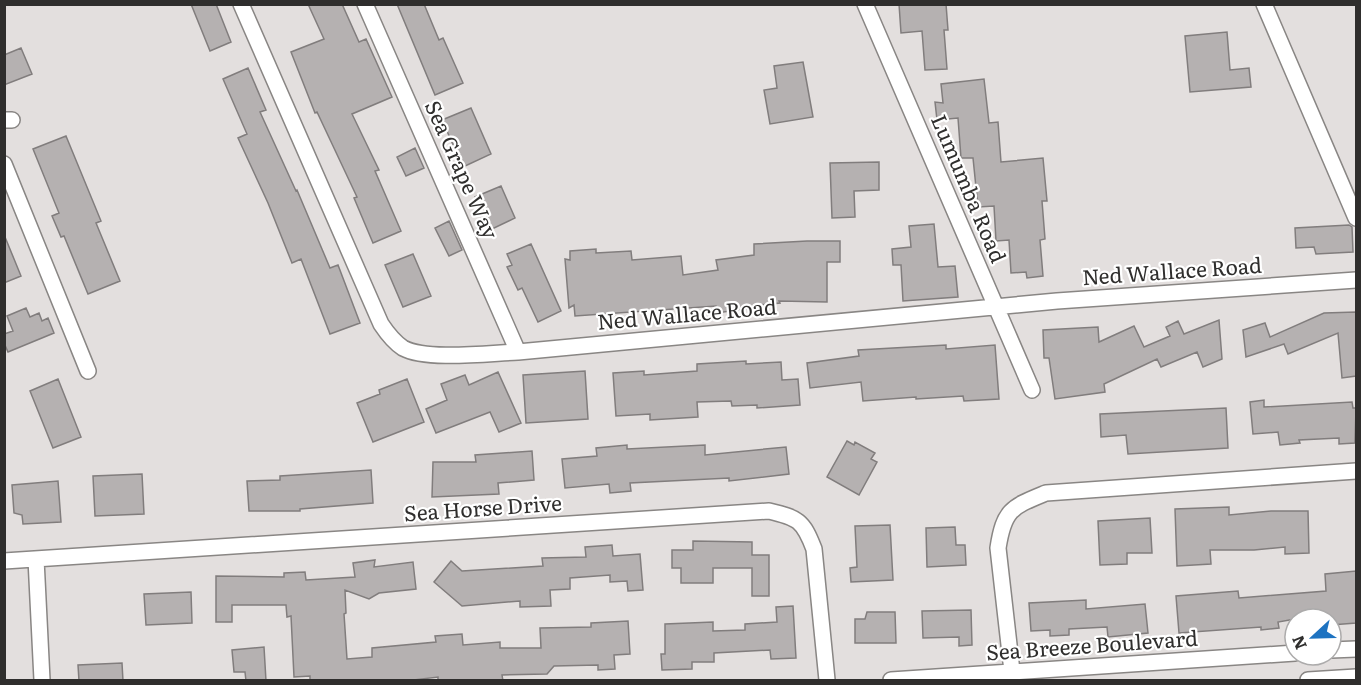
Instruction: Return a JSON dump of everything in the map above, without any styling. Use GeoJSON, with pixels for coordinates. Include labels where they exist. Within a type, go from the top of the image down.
{"type":"FeatureCollection","features":[{"type":"Feature","properties":{"kind":"street","name":"Ned Wallace Road"},"geometry":{"type":"LineString","coordinates":[[241,4],[381,324],[391,338],[403,348],[417,353],[433,355],[518,352],[996,307],[1356,280]]}},
{"type":"Feature","properties":{"kind":"street","name":"Sea Grape Way"},"geometry":{"type":"LineString","coordinates":[[365,4],[518,352]]}},
{"type":"Feature","properties":{"kind":"street","name":"Lumumba Road"},"geometry":{"type":"LineString","coordinates":[[865,4],[1032,390]]}},
{"type":"Feature","properties":{"kind":"street"},"geometry":{"type":"LineString","coordinates":[[1264,4],[1353,200],[1356,218]]}},
{"type":"Feature","properties":{"kind":"street"},"geometry":{"type":"LineString","coordinates":[[4,164],[88,371]]}},
{"type":"Feature","properties":{"kind":"street"},"geometry":{"type":"LineString","coordinates":[[1012,676],[998,548],[1007,514],[1020,504],[1046,493],[1356,471]]}},
{"type":"Feature","properties":{"kind":"street","name":"Sea Horse Drive"},"geometry":{"type":"LineString","coordinates":[[4,561],[769,511],[793,517],[807,529],[814,549],[826,681]]}},
{"type":"Feature","properties":{"kind":"street"},"geometry":{"type":"LineString","coordinates":[[36,559],[42,681]]}},
{"type":"Feature","properties":{"kind":"street","name":"Sea Breeze Boulevard"},"geometry":{"type":"LineString","coordinates":[[891,681],[1012,676],[1283,654]]}},
{"type":"Feature","properties":{"kind":"street"},"geometry":{"type":"LineString","coordinates":[[1308,681],[1356,677]]}},
{"type":"Feature","properties":{"kind":"building"},"geometry":{"type":"Polygon","coordinates":[[[191,4],[216,4],[231,42],[210,51],[191,4]]]}},
{"type":"Feature","properties":{"kind":"building"},"geometry":{"type":"Polygon","coordinates":[[[308,4],[342,4],[359,42],[366,39],[392,97],[352,114],[379,170],[375,171],[401,231],[373,243],[354,198],[357,197],[317,112],[315,113],[291,52],[324,39],[308,4]]]}},
{"type":"Feature","properties":{"kind":"building"},"geometry":{"type":"Polygon","coordinates":[[[397,4],[424,4],[439,40],[443,38],[463,83],[435,95],[397,4]]]}},
{"type":"Feature","properties":{"kind":"building"},"geometry":{"type":"Polygon","coordinates":[[[899,4],[946,4],[948,30],[944,30],[947,69],[925,70],[922,31],[901,33],[899,4]]]}},
{"type":"Feature","properties":{"kind":"building"},"geometry":{"type":"Polygon","coordinates":[[[1227,32],[1230,70],[1249,68],[1251,87],[1190,92],[1185,36],[1227,32]]]}},
{"type":"Feature","properties":{"kind":"building"},"geometry":{"type":"Polygon","coordinates":[[[21,48],[32,74],[4,85],[4,55],[21,48]]]}},
{"type":"Feature","properties":{"kind":"building"},"geometry":{"type":"Polygon","coordinates":[[[803,62],[813,117],[770,124],[764,90],[777,88],[774,66],[803,62]]]}},
{"type":"Feature","properties":{"kind":"building"},"geometry":{"type":"Polygon","coordinates":[[[248,68],[266,110],[260,112],[297,190],[330,268],[338,265],[360,323],[330,334],[301,259],[292,263],[238,138],[247,134],[223,79],[248,68]]]}},
{"type":"Feature","properties":{"kind":"building"},"geometry":{"type":"Polygon","coordinates":[[[984,79],[989,123],[998,122],[1001,162],[1043,158],[1047,201],[1042,201],[1045,239],[1040,240],[1043,276],[1027,278],[1026,272],[1011,273],[1009,240],[996,241],[994,206],[978,207],[973,158],[961,158],[958,118],[937,120],[935,102],[943,103],[941,84],[984,79]]]}},
{"type":"Feature","properties":{"kind":"building"},"geometry":{"type":"Polygon","coordinates":[[[471,108],[491,154],[463,167],[442,120],[471,108]]]}},
{"type":"Feature","properties":{"kind":"building"},"geometry":{"type":"Polygon","coordinates":[[[66,136],[101,221],[96,223],[120,281],[88,294],[64,236],[61,237],[52,216],[59,213],[33,149],[66,136]]]}},
{"type":"Feature","properties":{"kind":"building"},"geometry":{"type":"Polygon","coordinates":[[[415,148],[424,168],[406,176],[397,157],[415,148]]]}},
{"type":"Feature","properties":{"kind":"building"},"geometry":{"type":"Polygon","coordinates":[[[879,162],[879,190],[854,191],[855,217],[832,218],[830,163],[879,162]]]}},
{"type":"Feature","properties":{"kind":"building"},"geometry":{"type":"Polygon","coordinates":[[[501,186],[515,218],[492,229],[485,220],[475,197],[501,186]]]}},
{"type":"Feature","properties":{"kind":"building"},"geometry":{"type":"Polygon","coordinates":[[[449,221],[462,250],[449,256],[435,228],[449,221]]]}},
{"type":"Feature","properties":{"kind":"building"},"geometry":{"type":"Polygon","coordinates":[[[934,224],[938,267],[955,266],[958,297],[903,301],[901,265],[893,265],[892,249],[911,247],[909,226],[934,224]]]}},
{"type":"Feature","properties":{"kind":"building"},"geometry":{"type":"Polygon","coordinates":[[[1349,225],[1352,227],[1353,252],[1316,254],[1314,247],[1296,248],[1295,228],[1349,225]]]}},
{"type":"Feature","properties":{"kind":"building"},"geometry":{"type":"Polygon","coordinates":[[[4,238],[21,276],[4,283],[4,238]]]}},
{"type":"Feature","properties":{"kind":"building"},"geometry":{"type":"Polygon","coordinates":[[[840,241],[840,262],[827,262],[827,302],[779,301],[780,303],[717,313],[716,306],[575,316],[574,305],[569,308],[565,259],[570,260],[570,251],[596,249],[596,253],[631,251],[632,260],[681,256],[683,275],[718,270],[716,260],[754,255],[754,244],[840,241]]]}},
{"type":"Feature","properties":{"kind":"building"},"geometry":{"type":"Polygon","coordinates":[[[531,244],[561,311],[538,322],[522,288],[518,290],[507,267],[512,265],[507,254],[531,244]]]}},
{"type":"Feature","properties":{"kind":"building"},"geometry":{"type":"Polygon","coordinates":[[[413,254],[431,296],[403,307],[385,265],[413,254]]]}},
{"type":"Feature","properties":{"kind":"building"},"geometry":{"type":"Polygon","coordinates":[[[26,308],[30,317],[39,313],[42,321],[48,318],[54,333],[8,352],[4,343],[4,334],[13,331],[7,316],[26,308]]]}},
{"type":"Feature","properties":{"kind":"building"},"geometry":{"type":"Polygon","coordinates":[[[1356,312],[1356,376],[1342,378],[1338,333],[1288,354],[1284,344],[1246,357],[1243,330],[1265,323],[1270,337],[1324,313],[1356,312]]]}},
{"type":"Feature","properties":{"kind":"building"},"geometry":{"type":"Polygon","coordinates":[[[1219,320],[1222,359],[1203,367],[1197,352],[1161,367],[1157,359],[1104,384],[1105,392],[1055,399],[1049,358],[1044,358],[1043,330],[1098,327],[1099,342],[1134,326],[1144,347],[1170,336],[1166,327],[1178,321],[1184,334],[1219,320]]]}},
{"type":"Feature","properties":{"kind":"building"},"geometry":{"type":"Polygon","coordinates":[[[946,345],[946,349],[995,345],[999,399],[964,401],[963,396],[863,401],[861,382],[810,388],[807,363],[859,356],[858,350],[946,345]]]}},
{"type":"Feature","properties":{"kind":"building"},"geometry":{"type":"Polygon","coordinates":[[[746,361],[746,364],[781,362],[782,380],[798,379],[800,405],[757,408],[757,405],[732,406],[731,401],[697,402],[698,417],[650,420],[650,414],[616,416],[613,373],[644,371],[644,375],[697,371],[697,364],[746,361]]]}},
{"type":"Feature","properties":{"kind":"building"},"geometry":{"type":"Polygon","coordinates":[[[585,371],[588,419],[526,423],[523,375],[585,371]]]}},
{"type":"Feature","properties":{"kind":"building"},"geometry":{"type":"Polygon","coordinates":[[[498,372],[521,423],[499,432],[490,412],[436,433],[426,409],[447,400],[441,384],[465,375],[469,385],[498,372]]]}},
{"type":"Feature","properties":{"kind":"building"},"geometry":{"type":"Polygon","coordinates":[[[58,379],[81,437],[53,448],[30,391],[58,379]]]}},
{"type":"Feature","properties":{"kind":"building"},"geometry":{"type":"Polygon","coordinates":[[[407,379],[424,422],[373,442],[357,403],[380,394],[379,390],[407,379]]]}},
{"type":"Feature","properties":{"kind":"building"},"geometry":{"type":"Polygon","coordinates":[[[1264,400],[1264,407],[1352,402],[1353,408],[1356,408],[1355,443],[1339,444],[1339,438],[1299,440],[1300,443],[1280,445],[1278,432],[1253,434],[1250,402],[1264,400]]]}},
{"type":"Feature","properties":{"kind":"building"},"geometry":{"type":"Polygon","coordinates":[[[1226,408],[1228,448],[1128,454],[1126,435],[1101,437],[1100,414],[1226,408]]]}},
{"type":"Feature","properties":{"kind":"building"},"geometry":{"type":"Polygon","coordinates":[[[847,441],[854,445],[855,442],[875,453],[871,459],[877,462],[859,495],[827,477],[847,441]]]}},
{"type":"Feature","properties":{"kind":"building"},"geometry":{"type":"Polygon","coordinates":[[[627,445],[627,449],[705,445],[705,455],[786,447],[789,474],[729,481],[729,478],[630,483],[631,491],[610,493],[609,484],[565,488],[562,459],[597,456],[596,448],[627,445]]]}},
{"type":"Feature","properties":{"kind":"building"},"geometry":{"type":"Polygon","coordinates":[[[532,451],[534,480],[498,483],[499,494],[432,497],[433,462],[476,462],[475,455],[532,451]]]}},
{"type":"Feature","properties":{"kind":"building"},"geometry":{"type":"Polygon","coordinates":[[[371,470],[373,503],[300,509],[300,511],[249,511],[247,481],[280,480],[280,476],[371,470]]]}},
{"type":"Feature","properties":{"kind":"building"},"geometry":{"type":"Polygon","coordinates":[[[142,474],[144,514],[95,516],[93,476],[142,474]]]}},
{"type":"Feature","properties":{"kind":"building"},"geometry":{"type":"Polygon","coordinates":[[[58,481],[61,522],[23,524],[22,515],[14,513],[12,485],[58,481]]]}},
{"type":"Feature","properties":{"kind":"building"},"geometry":{"type":"Polygon","coordinates":[[[1229,507],[1229,515],[1271,511],[1308,511],[1309,553],[1285,554],[1285,547],[1210,550],[1211,564],[1177,566],[1175,509],[1229,507]]]}},
{"type":"Feature","properties":{"kind":"building"},"geometry":{"type":"Polygon","coordinates":[[[1150,518],[1152,553],[1127,553],[1127,564],[1100,565],[1098,521],[1150,518]]]}},
{"type":"Feature","properties":{"kind":"building"},"geometry":{"type":"Polygon","coordinates":[[[890,525],[893,580],[851,582],[850,568],[857,567],[855,526],[890,525]]]}},
{"type":"Feature","properties":{"kind":"building"},"geometry":{"type":"Polygon","coordinates":[[[955,527],[956,545],[965,545],[966,565],[927,567],[926,528],[955,527]]]}},
{"type":"Feature","properties":{"kind":"building"},"geometry":{"type":"Polygon","coordinates":[[[693,541],[752,542],[752,555],[769,555],[769,596],[752,596],[752,568],[713,568],[713,583],[681,583],[681,568],[672,568],[672,550],[693,550],[693,541]]]}},
{"type":"Feature","properties":{"kind":"building"},"geometry":{"type":"Polygon","coordinates":[[[612,545],[613,556],[640,554],[643,590],[628,591],[627,581],[610,582],[610,575],[570,578],[570,589],[550,590],[551,606],[520,607],[520,601],[462,606],[434,582],[451,561],[462,571],[543,566],[542,558],[586,557],[585,547],[612,545]]]}},
{"type":"Feature","properties":{"kind":"building"},"geometry":{"type":"Polygon","coordinates":[[[375,560],[374,567],[413,562],[416,589],[379,593],[369,599],[345,590],[347,659],[372,657],[372,648],[436,642],[435,636],[462,634],[463,645],[500,642],[500,648],[541,648],[540,628],[591,627],[591,623],[628,621],[630,654],[614,655],[615,669],[598,670],[598,665],[554,666],[547,674],[502,675],[503,681],[438,681],[438,677],[405,681],[310,681],[310,676],[294,677],[291,616],[287,617],[286,605],[232,605],[232,622],[216,622],[216,576],[284,577],[284,573],[305,572],[306,580],[355,577],[353,563],[375,560]]]}},
{"type":"Feature","properties":{"kind":"building"},"geometry":{"type":"Polygon","coordinates":[[[1356,571],[1356,623],[1343,624],[1343,607],[1283,607],[1283,621],[1278,622],[1279,628],[1261,630],[1261,627],[1179,633],[1176,596],[1238,591],[1239,598],[1326,591],[1325,574],[1356,571]]]}},
{"type":"Feature","properties":{"kind":"building"},"geometry":{"type":"Polygon","coordinates":[[[191,592],[192,623],[146,625],[144,594],[191,592]]]}},
{"type":"Feature","properties":{"kind":"building"},"geometry":{"type":"Polygon","coordinates":[[[1086,600],[1086,609],[1145,604],[1148,633],[1108,637],[1107,627],[1069,629],[1069,635],[1050,636],[1050,630],[1031,631],[1029,603],[1086,600]]]}},
{"type":"Feature","properties":{"kind":"building"},"geometry":{"type":"Polygon","coordinates":[[[793,606],[796,658],[771,659],[770,650],[714,653],[714,662],[692,662],[692,669],[662,670],[661,654],[665,654],[665,624],[713,622],[713,631],[745,630],[745,624],[777,622],[776,607],[793,606]]]}},
{"type":"Feature","properties":{"kind":"building"},"geometry":{"type":"Polygon","coordinates":[[[971,610],[972,645],[959,646],[959,637],[923,638],[922,611],[971,610]]]}},
{"type":"Feature","properties":{"kind":"building"},"geometry":{"type":"Polygon","coordinates":[[[867,612],[895,612],[896,643],[855,643],[855,619],[865,619],[867,612]]]}},
{"type":"Feature","properties":{"kind":"building"},"geometry":{"type":"Polygon","coordinates":[[[264,647],[266,681],[246,681],[245,672],[234,672],[232,650],[264,647]]]}},
{"type":"Feature","properties":{"kind":"building"},"geometry":{"type":"Polygon","coordinates":[[[122,663],[123,681],[79,681],[78,665],[122,663]]]}}]}
